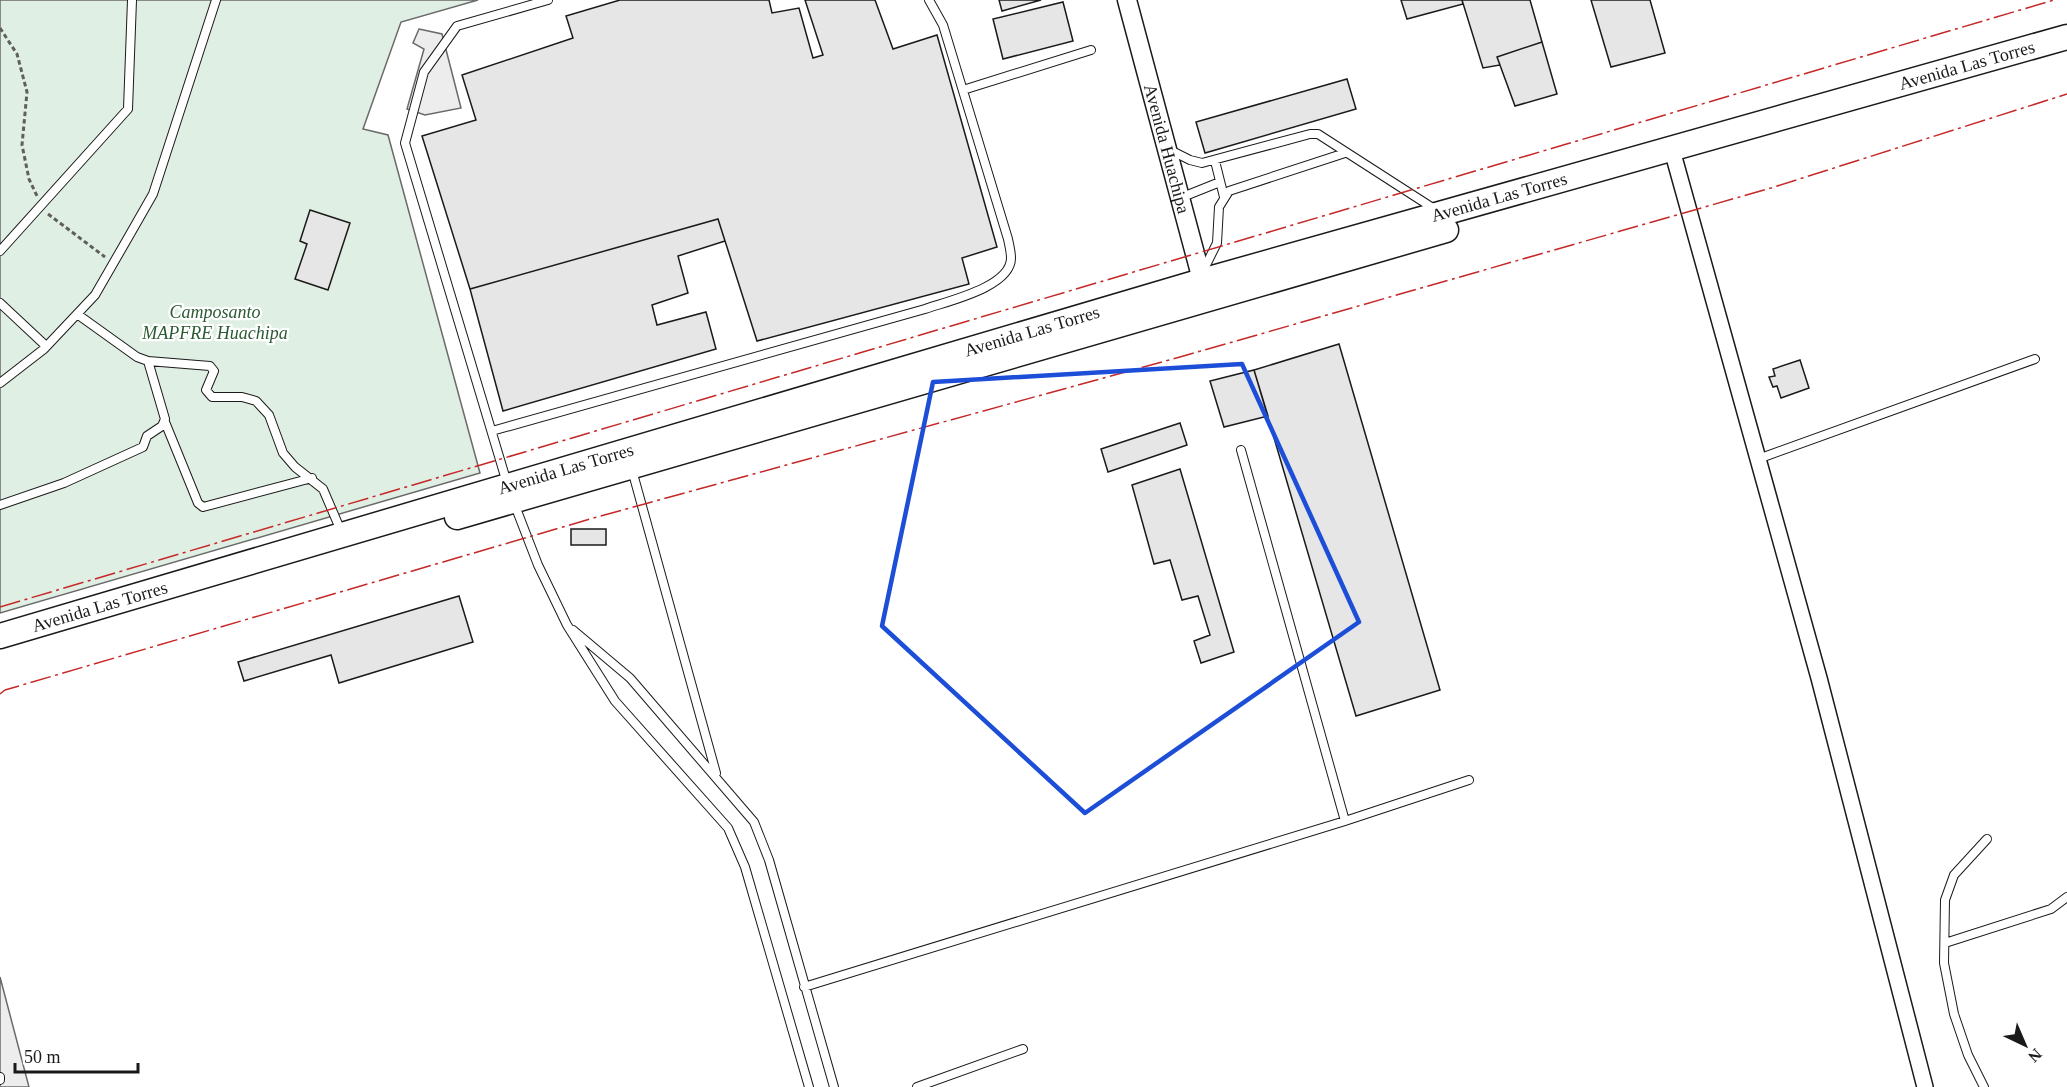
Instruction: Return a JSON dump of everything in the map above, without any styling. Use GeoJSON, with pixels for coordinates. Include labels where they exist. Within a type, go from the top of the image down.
{"type":"FeatureCollection","features":[{"type":"Feature","properties":{"kind":"main road","name":"Avenida Las Torres"},"geometry":{"type":"LineString","coordinates":[[0,653],[510,493],[1204,284],[1442,214],[1675,158],[2067,37]]}},
{"type":"Feature","properties":{"kind":"main road","name":"Avenida Las Torres"},"geometry":{"type":"LineString","coordinates":[[0,636],[342,534],[631,466],[1204,284],[2067,54]]}},
{"type":"Feature","properties":{"kind":"street","name":"Avenida Huachipa"},"geometry":{"type":"LineString","coordinates":[[1127,0],[1204,284]]}},
{"type":"Feature","properties":{"kind":"street"},"geometry":{"type":"LineString","coordinates":[[1675,158],[1822,689],[1925,1087]]}},
{"type":"Feature","properties":{"kind":"lane"},"geometry":{"type":"LineString","coordinates":[[0,251],[128,109],[132,0]]}},
{"type":"Feature","properties":{"kind":"lane"},"geometry":{"type":"LineString","coordinates":[[0,383],[46,346],[95,295],[153,194],[216,0]]}},
{"type":"Feature","properties":{"kind":"lane"},"geometry":{"type":"LineString","coordinates":[[548,0],[457,26],[424,72],[405,143],[510,493],[538,565],[567,625],[615,701],[728,828],[745,867],[809,1087]]}},
{"type":"Feature","properties":{"kind":"lane"},"geometry":{"type":"LineString","coordinates":[[492,431],[925,309],[984,289],[1004,276],[1012,259],[1008,238],[943,25],[929,0]]}},
{"type":"Feature","properties":{"kind":"lane"},"geometry":{"type":"LineString","coordinates":[[963,90],[1091,51]]}},
{"type":"Feature","properties":{"kind":"lane"},"geometry":{"type":"LineString","coordinates":[[1167,149],[1190,160],[1215,161],[1310,134],[1326,138],[1345,153],[1442,214]]}},
{"type":"Feature","properties":{"kind":"lane"},"geometry":{"type":"LineString","coordinates":[[1204,284],[1217,243],[1219,207],[1224,197],[1239,186],[1345,153]]}},
{"type":"Feature","properties":{"kind":"lane"},"geometry":{"type":"LineString","coordinates":[[1215,161],[1224,197]]}},
{"type":"Feature","properties":{"kind":"lane"},"geometry":{"type":"LineString","coordinates":[[1180,198],[1220,182]]}},
{"type":"Feature","properties":{"kind":"lane"},"geometry":{"type":"LineString","coordinates":[[0,303],[46,346]]}},
{"type":"Feature","properties":{"kind":"lane"},"geometry":{"type":"LineString","coordinates":[[77,314],[137,357],[148,361],[210,366],[214,371],[206,390],[207,394],[221,399],[242,397],[256,401],[269,415],[283,453],[323,489],[342,534]]}},
{"type":"Feature","properties":{"kind":"lane"},"geometry":{"type":"LineString","coordinates":[[1758,459],[2034,359]]}},
{"type":"Feature","properties":{"kind":"lane"},"geometry":{"type":"LineString","coordinates":[[148,361],[165,422],[198,503],[203,507],[312,478]]}},
{"type":"Feature","properties":{"kind":"lane"},"geometry":{"type":"LineString","coordinates":[[0,505],[64,483],[142,449],[147,436],[165,422]]}},
{"type":"Feature","properties":{"kind":"lane"},"geometry":{"type":"LineString","coordinates":[[1241,450],[1346,821]]}},
{"type":"Feature","properties":{"kind":"lane"},"geometry":{"type":"LineString","coordinates":[[631,466],[718,777]]}},
{"type":"Feature","properties":{"kind":"lane"},"geometry":{"type":"LineString","coordinates":[[567,625],[630,678],[718,777],[754,822],[769,860],[834,1087]]}},
{"type":"Feature","properties":{"kind":"lane"},"geometry":{"type":"LineString","coordinates":[[804,987],[1346,821],[1469,780]]}},
{"type":"Feature","properties":{"kind":"lane"},"geometry":{"type":"LineString","coordinates":[[1984,1087],[1968,1055],[1954,1014],[1944,963],[1945,900],[1954,875],[1987,838]]}},
{"type":"Feature","properties":{"kind":"lane"},"geometry":{"type":"LineString","coordinates":[[1945,943],[2051,909],[2067,897]]}},
{"type":"Feature","properties":{"kind":"lane"},"geometry":{"type":"LineString","coordinates":[[917,1087],[1023,1049]]}},
{"type":"Feature","properties":{"kind":"path"},"geometry":{"type":"LineString","coordinates":[[0,28],[17,54],[27,92],[22,145],[29,179],[41,205],[53,220],[114,263]]}},
{"type":"Feature","properties":{"kind":"highlighted area"},"geometry":{"type":"Polygon","coordinates":[[[1242,364],[1359,622],[1085,813],[882,626],[933,382],[1242,364]]]}},
{"type":"Feature","properties":{"kind":"green space","name":"Camposanto MAPFRE Huachipa"},"geometry":{"type":"Polygon","coordinates":[[[0,0],[478,0],[401,22],[363,129],[388,135],[480,473],[0,613],[0,0]]]}},
{"type":"Feature","properties":{"kind":"shaded area"},"geometry":{"type":"Polygon","coordinates":[[[419,29],[442,34],[461,108],[425,115],[407,109],[424,49],[413,43],[419,29]]]}},
{"type":"Feature","properties":{"kind":"shaded area"},"geometry":{"type":"Polygon","coordinates":[[[0,977],[29,1087],[0,1087],[0,977]]]}},
{"type":"Feature","properties":{"kind":"building"},"geometry":{"type":"Polygon","coordinates":[[[620,0],[769,0],[772,13],[799,8],[813,58],[823,55],[805,0],[875,0],[893,49],[937,35],[997,247],[962,258],[969,284],[757,341],[718,219],[470,289],[422,136],[476,120],[462,75],[573,38],[566,16],[620,0]]]}},
{"type":"Feature","properties":{"kind":"building"},"geometry":{"type":"Polygon","coordinates":[[[999,0],[1041,0],[1002,11],[999,0]]]}},
{"type":"Feature","properties":{"kind":"building"},"geometry":{"type":"Polygon","coordinates":[[[1401,0],[1462,0],[1463,4],[1407,19],[1401,0]]]}},
{"type":"Feature","properties":{"kind":"building"},"geometry":{"type":"Polygon","coordinates":[[[1462,0],[1530,0],[1542,42],[1497,57],[1500,65],[1483,68],[1462,0]]]}},
{"type":"Feature","properties":{"kind":"building"},"geometry":{"type":"Polygon","coordinates":[[[1591,0],[1650,0],[1665,53],[1611,67],[1591,0]]]}},
{"type":"Feature","properties":{"kind":"building"},"geometry":{"type":"Polygon","coordinates":[[[1063,2],[1073,41],[1003,59],[993,19],[1063,2]]]}},
{"type":"Feature","properties":{"kind":"building"},"geometry":{"type":"Polygon","coordinates":[[[1542,42],[1557,94],[1515,106],[1497,57],[1542,42]]]}},
{"type":"Feature","properties":{"kind":"building"},"geometry":{"type":"Polygon","coordinates":[[[1347,79],[1356,109],[1205,153],[1196,122],[1347,79]]]}},
{"type":"Feature","properties":{"kind":"building"},"geometry":{"type":"Polygon","coordinates":[[[310,210],[350,223],[328,290],[295,279],[307,244],[300,241],[310,210]]]}},
{"type":"Feature","properties":{"kind":"building"},"geometry":{"type":"Polygon","coordinates":[[[718,219],[725,241],[678,256],[688,293],[652,305],[657,325],[706,312],[716,349],[503,411],[470,289],[718,219]]]}},
{"type":"Feature","properties":{"kind":"building"},"geometry":{"type":"Polygon","coordinates":[[[1339,344],[1440,690],[1356,716],[1254,370],[1339,344]]]}},
{"type":"Feature","properties":{"kind":"building"},"geometry":{"type":"Polygon","coordinates":[[[1800,360],[1809,388],[1781,398],[1777,386],[1773,387],[1769,377],[1775,376],[1773,369],[1800,360]]]}},
{"type":"Feature","properties":{"kind":"building"},"geometry":{"type":"Polygon","coordinates":[[[1254,370],[1268,416],[1224,427],[1210,381],[1254,370]]]}},
{"type":"Feature","properties":{"kind":"building"},"geometry":{"type":"Polygon","coordinates":[[[1180,423],[1187,445],[1108,472],[1101,449],[1180,423]]]}},
{"type":"Feature","properties":{"kind":"building"},"geometry":{"type":"Polygon","coordinates":[[[1180,469],[1234,652],[1201,663],[1194,641],[1210,635],[1198,596],[1182,600],[1170,560],[1154,564],[1132,485],[1180,469]]]}},
{"type":"Feature","properties":{"kind":"building"},"geometry":{"type":"Polygon","coordinates":[[[571,529],[606,529],[606,545],[571,545],[571,529]]]}},
{"type":"Feature","properties":{"kind":"building"},"geometry":{"type":"Polygon","coordinates":[[[459,596],[473,642],[339,683],[331,655],[244,681],[238,662],[459,596]]]}},
{"type":"Feature","properties":{"kind":"power"},"geometry":{"type":"LineString","coordinates":[[0,607],[2054,0]]}},
{"type":"Feature","properties":{"kind":"power"},"geometry":{"type":"LineString","coordinates":[[0,694],[5,690],[597,517],[1180,357],[1771,188],[2067,94]]}}]}
